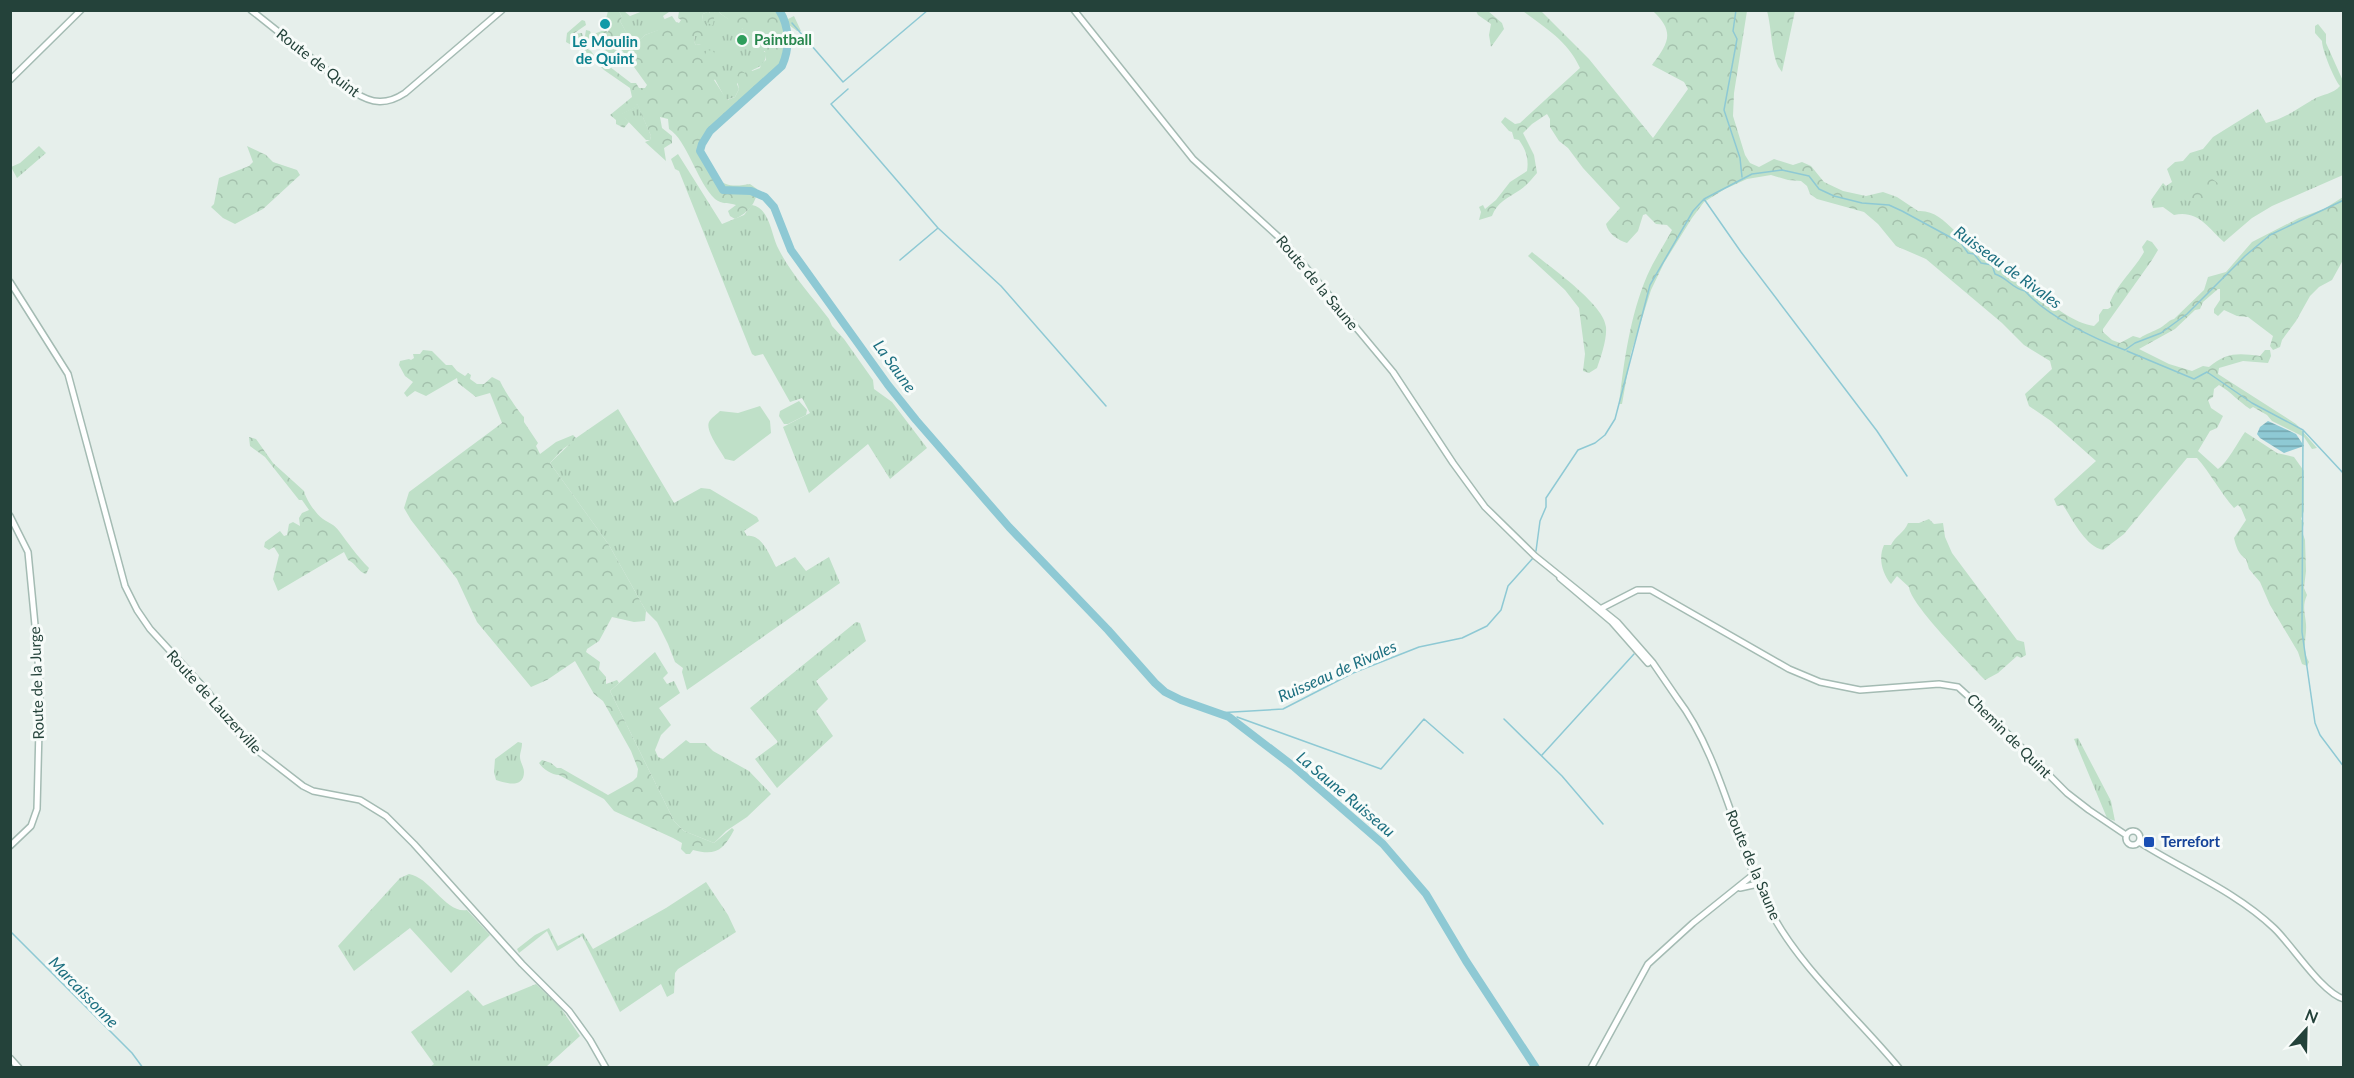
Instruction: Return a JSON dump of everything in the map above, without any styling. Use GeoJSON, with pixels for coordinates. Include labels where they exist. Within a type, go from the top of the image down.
{"type":"FeatureCollection","features":[{"type":"Feature","properties":{"kind":"street"},"geometry":{"type":"LineString","coordinates":[[10,80],[81,10]]}},
{"type":"Feature","properties":{"kind":"street","name":"Route de Quint"},"geometry":{"type":"LineString","coordinates":[[251,10],[354,92],[367,100],[380,102],[391,100],[405,93],[502,10]]}},
{"type":"Feature","properties":{"kind":"street","name":"Route de la Saune"},"geometry":{"type":"LineString","coordinates":[[1074,10],[1192,159],[1294,252],[1393,372],[1476,495],[1507,530],[1604,611],[1641,648],[1679,701],[1704,744],[1770,911],[1788,940],[1899,1068]]}},
{"type":"Feature","properties":{"kind":"street","name":"Route de Lauzerville"},"geometry":{"type":"LineString","coordinates":[[10,282],[68,374],[121,574],[130,597],[150,629],[207,691],[239,734],[259,754],[308,789],[354,798],[380,811],[402,831],[522,964],[569,1011],[590,1040],[606,1068]]}},
{"type":"Feature","properties":{"kind":"street","name":"Route de la Jurge"},"geometry":{"type":"LineString","coordinates":[[10,516],[24,539],[30,561],[40,689],[37,809],[31,826],[10,846]]}},
{"type":"Feature","properties":{"kind":"street","name":"Chemin de Quint"},"geometry":{"type":"LineString","coordinates":[[1604,611],[1615,601],[1637,590],[1647,589],[1790,669],[1832,685],[1860,690],[1939,684],[1958,687],[2059,786],[2126,835]]}},
{"type":"Feature","properties":{"kind":"street"},"geometry":{"type":"LineString","coordinates":[[2139,842],[2137,832],[2131,831],[2126,835],[2126,841],[2130,844],[2139,842],[2260,916],[2282,936],[2328,990],[2343,999]]}},
{"type":"Feature","properties":{"kind":"street"},"geometry":{"type":"LineString","coordinates":[[1592,1068],[1638,980],[1651,960],[1754,874]]}},
{"type":"Feature","properties":{"kind":"street"},"geometry":{"type":"LineString","coordinates":[[1736,890],[1758,884]]}},
{"type":"Feature","properties":{"kind":"street"},"geometry":{"type":"LineString","coordinates":[[10,1058],[19,1068]]}},
{"type":"Feature","properties":{"kind":"green space"},"geometry":{"type":"Polygon","coordinates":[[[608,11],[619,11],[622,17],[620,21],[634,46],[645,35],[658,30],[660,21],[672,16],[679,23],[681,20],[678,18],[679,11],[710,11],[703,14],[702,20],[706,25],[708,38],[705,41],[695,35],[694,42],[696,45],[701,44],[703,52],[700,59],[703,59],[707,50],[713,51],[716,56],[713,61],[720,72],[718,78],[714,80],[727,100],[735,97],[739,89],[737,80],[741,78],[737,76],[740,70],[745,73],[750,67],[752,71],[760,68],[766,60],[765,51],[756,51],[757,43],[752,44],[743,34],[743,29],[740,28],[737,34],[731,31],[728,19],[718,11],[784,11],[788,19],[794,16],[801,31],[789,25],[789,48],[781,70],[710,136],[703,147],[711,168],[722,182],[738,186],[750,184],[757,189],[753,203],[740,217],[735,219],[728,211],[736,205],[718,201],[709,192],[681,142],[669,129],[668,119],[660,117],[662,128],[672,136],[672,143],[664,148],[666,161],[645,142],[650,140],[651,136],[637,104],[636,107],[622,114],[629,122],[624,128],[616,124],[616,120],[610,115],[632,97],[630,88],[604,70],[589,55],[566,42],[567,33],[582,20],[585,21],[586,25],[573,34],[582,33],[583,37],[586,30],[590,31],[592,36],[582,46],[591,51],[598,61],[601,60],[631,83],[636,83],[639,88],[645,88],[647,85],[621,49],[610,55],[602,50],[603,45],[599,44],[600,41],[596,41],[594,34],[604,30],[608,32],[611,24],[609,18],[606,19],[608,11]]]}},
{"type":"Feature","properties":{"kind":"green space"},"geometry":{"type":"Polygon","coordinates":[[[619,11],[624,11],[630,16],[643,11],[669,12],[663,16],[665,20],[659,30],[645,35],[634,47],[620,21],[622,17],[619,11]]]}},
{"type":"Feature","properties":{"kind":"green space"},"geometry":{"type":"Polygon","coordinates":[[[709,11],[710,14],[718,11],[743,29],[747,36],[766,53],[763,64],[747,73],[737,84],[739,89],[735,97],[726,100],[704,59],[699,60],[701,44],[696,45],[694,42],[695,35],[701,37],[705,30],[703,14],[709,11]]]}},
{"type":"Feature","properties":{"kind":"green space"},"geometry":{"type":"Polygon","coordinates":[[[710,11],[715,11],[713,25],[707,23],[710,11]]]}},
{"type":"Feature","properties":{"kind":"green space"},"geometry":{"type":"Polygon","coordinates":[[[1476,11],[1488,11],[1502,23],[1504,29],[1491,47],[1489,35],[1491,24],[1476,11]]]}},
{"type":"Feature","properties":{"kind":"green space"},"geometry":{"type":"Polygon","coordinates":[[[1523,11],[1541,11],[1589,59],[1653,138],[1688,89],[1684,82],[1652,65],[1666,43],[1667,37],[1665,25],[1653,11],[1747,11],[1734,93],[1733,116],[1745,155],[1750,163],[1759,167],[1774,159],[1793,165],[1802,162],[1811,166],[1824,182],[1843,191],[1866,196],[1883,192],[1897,197],[1918,211],[1934,214],[1971,240],[1977,249],[2007,267],[2060,311],[2071,318],[2094,326],[2099,321],[2099,315],[2103,309],[2111,307],[2110,302],[2113,295],[2144,252],[2142,247],[2147,240],[2152,242],[2158,250],[2103,329],[2103,332],[2112,340],[2120,343],[2133,336],[2140,338],[2174,319],[2204,290],[2208,277],[2226,272],[2252,242],[2299,218],[2324,209],[2343,197],[2343,260],[2332,280],[2319,287],[2310,296],[2282,340],[2280,347],[2273,350],[2270,346],[2273,336],[2248,317],[2237,316],[2224,310],[2218,316],[2214,313],[2220,300],[2220,289],[2218,289],[2203,302],[2200,309],[2195,310],[2175,329],[2139,349],[2169,364],[2192,371],[2203,366],[2209,367],[2227,356],[2239,354],[2260,356],[2265,350],[2270,350],[2271,356],[2268,363],[2243,361],[2219,368],[2218,374],[2296,424],[2317,448],[2312,449],[2304,437],[2272,421],[2267,415],[2253,407],[2250,409],[2219,385],[2214,389],[2213,397],[2208,400],[2211,408],[2223,416],[2217,428],[2210,431],[2198,451],[2218,469],[2229,457],[2245,432],[2277,453],[2294,457],[2304,471],[2304,511],[2301,519],[2304,523],[2302,531],[2305,540],[2304,588],[2307,595],[2304,606],[2305,648],[2309,662],[2307,666],[2302,664],[2298,652],[2270,605],[2260,582],[2249,569],[2246,559],[2237,547],[2234,538],[2246,520],[2241,508],[2238,505],[2234,508],[2197,458],[2187,458],[2124,534],[2103,550],[2097,548],[2080,532],[2063,505],[2057,506],[2054,499],[2096,461],[2051,421],[2029,406],[2025,394],[2052,369],[2050,361],[2024,345],[2002,323],[1926,259],[1896,246],[1878,224],[1864,212],[1817,199],[1810,194],[1807,186],[1801,181],[1771,175],[1747,179],[1704,202],[1664,263],[1651,290],[1631,353],[1622,404],[1619,404],[1636,307],[1650,270],[1672,230],[1667,225],[1656,224],[1646,214],[1643,215],[1638,231],[1627,243],[1611,234],[1606,224],[1620,208],[1568,148],[1559,141],[1550,127],[1547,114],[1523,133],[1534,155],[1537,173],[1522,188],[1500,204],[1492,216],[1479,220],[1481,212],[1479,207],[1483,205],[1485,209],[1496,200],[1510,182],[1527,171],[1527,159],[1523,147],[1501,122],[1505,117],[1515,124],[1520,123],[1580,68],[1562,42],[1523,11]]]}},
{"type":"Feature","properties":{"kind":"green space"},"geometry":{"type":"Polygon","coordinates":[[[1767,11],[1795,11],[1782,72],[1778,67],[1774,52],[1767,11]]]}},
{"type":"Feature","properties":{"kind":"green space"},"geometry":{"type":"Polygon","coordinates":[[[2318,24],[2326,34],[2326,43],[2343,81],[2343,175],[2272,206],[2252,218],[2224,242],[2196,217],[2174,215],[2163,207],[2153,208],[2151,200],[2163,183],[2166,186],[2172,182],[2167,169],[2175,162],[2183,161],[2190,153],[2203,149],[2213,137],[2258,109],[2266,123],[2285,116],[2340,86],[2329,64],[2322,41],[2315,33],[2315,26],[2318,24]]]}},
{"type":"Feature","properties":{"kind":"green space"},"geometry":{"type":"Polygon","coordinates":[[[637,103],[651,136],[650,140],[646,140],[621,114],[635,107],[637,103]]]}},
{"type":"Feature","properties":{"kind":"green space"},"geometry":{"type":"Polygon","coordinates":[[[39,146],[46,153],[17,178],[11,167],[20,163],[39,146]]]}},
{"type":"Feature","properties":{"kind":"green space"},"geometry":{"type":"Polygon","coordinates":[[[247,146],[266,155],[273,162],[297,170],[300,175],[263,209],[235,224],[223,218],[211,207],[214,204],[219,178],[249,166],[253,162],[247,146]]]}},
{"type":"Feature","properties":{"kind":"green space"},"geometry":{"type":"Polygon","coordinates":[[[678,154],[722,224],[744,215],[752,205],[762,211],[769,221],[782,256],[794,275],[873,380],[874,389],[892,402],[927,448],[890,479],[868,444],[809,493],[783,427],[810,413],[802,398],[790,402],[763,354],[755,356],[752,354],[679,171],[675,169],[671,159],[678,154]]]}},
{"type":"Feature","properties":{"kind":"green space"},"geometry":{"type":"Polygon","coordinates":[[[2208,176],[2225,188],[2198,207],[2195,199],[2186,201],[2178,193],[2189,187],[2192,178],[2201,180],[2208,176]]]}},
{"type":"Feature","properties":{"kind":"green space"},"geometry":{"type":"Polygon","coordinates":[[[1532,252],[1587,298],[1603,318],[1606,332],[1603,348],[1597,368],[1589,373],[1583,371],[1585,354],[1579,308],[1565,290],[1528,256],[1532,252]]]}},
{"type":"Feature","properties":{"kind":"green space"},"geometry":{"type":"Polygon","coordinates":[[[423,350],[432,351],[446,365],[452,365],[465,376],[468,373],[471,375],[470,379],[477,384],[484,384],[492,377],[500,381],[524,417],[524,422],[538,443],[536,446],[540,454],[556,442],[573,435],[577,439],[563,449],[550,463],[609,545],[646,611],[645,621],[634,622],[612,617],[599,641],[586,652],[600,662],[599,669],[606,677],[606,684],[617,680],[619,683],[610,691],[674,821],[684,831],[714,843],[732,828],[734,830],[726,843],[718,850],[707,852],[693,850],[690,854],[686,854],[681,849],[682,843],[614,811],[604,799],[553,774],[539,763],[542,760],[551,763],[608,795],[633,781],[637,777],[638,769],[631,751],[603,701],[594,694],[575,661],[547,680],[531,687],[477,622],[457,579],[404,508],[409,492],[502,423],[490,393],[476,397],[458,383],[457,378],[426,396],[415,391],[407,397],[404,393],[413,382],[405,376],[399,365],[400,361],[411,360],[414,358],[413,354],[420,354],[423,350]]]}},
{"type":"Feature","properties":{"kind":"green space"},"geometry":{"type":"Polygon","coordinates":[[[799,401],[807,410],[806,415],[784,424],[779,416],[780,411],[799,401]]]}},
{"type":"Feature","properties":{"kind":"green space"},"geometry":{"type":"Polygon","coordinates":[[[760,406],[770,421],[771,433],[734,461],[725,459],[709,430],[709,422],[720,411],[738,413],[760,406]]]}},
{"type":"Feature","properties":{"kind":"green space"},"geometry":{"type":"Polygon","coordinates":[[[618,409],[674,503],[701,488],[710,489],[757,517],[759,521],[744,531],[747,536],[757,538],[761,542],[776,567],[795,557],[806,571],[829,557],[840,583],[687,690],[683,668],[675,662],[657,622],[646,611],[609,545],[550,463],[576,438],[618,409]]]}},
{"type":"Feature","properties":{"kind":"green space"},"geometry":{"type":"Polygon","coordinates":[[[249,437],[256,439],[273,463],[304,491],[317,514],[337,529],[369,568],[366,574],[348,560],[344,552],[278,591],[273,579],[279,555],[274,547],[269,550],[264,547],[265,542],[280,531],[284,536],[287,535],[289,524],[293,522],[300,526],[299,518],[302,513],[309,510],[265,457],[250,446],[249,437]]]}},
{"type":"Feature","properties":{"kind":"green space"},"geometry":{"type":"Polygon","coordinates":[[[1929,519],[1934,524],[1943,523],[1945,537],[1952,553],[2017,640],[2024,642],[2026,655],[2021,658],[2017,656],[1998,673],[1985,680],[1930,620],[1909,587],[1897,576],[1891,584],[1883,570],[1881,555],[1884,545],[1891,545],[1908,523],[1919,523],[1929,519]]]}},
{"type":"Feature","properties":{"kind":"green space"},"geometry":{"type":"Polygon","coordinates":[[[856,622],[860,623],[866,641],[816,681],[828,699],[816,711],[833,736],[777,788],[755,759],[778,742],[750,708],[856,622]]]}},
{"type":"Feature","properties":{"kind":"green space"},"geometry":{"type":"Polygon","coordinates":[[[655,652],[668,673],[663,678],[667,684],[674,681],[680,693],[659,708],[671,725],[661,735],[655,750],[658,757],[663,759],[686,740],[690,743],[705,743],[713,751],[749,771],[771,794],[714,843],[684,831],[674,821],[610,691],[655,652]]]}},
{"type":"Feature","properties":{"kind":"green space"},"geometry":{"type":"Polygon","coordinates":[[[2078,738],[2111,801],[2115,821],[2107,818],[2074,739],[2078,738]]]}},
{"type":"Feature","properties":{"kind":"green space"},"geometry":{"type":"Polygon","coordinates":[[[518,742],[522,743],[520,757],[524,770],[521,781],[513,783],[496,780],[495,759],[518,742]]]}},
{"type":"Feature","properties":{"kind":"green space"},"geometry":{"type":"Polygon","coordinates":[[[409,874],[424,881],[452,906],[459,910],[467,910],[490,935],[451,973],[410,928],[354,971],[338,946],[400,878],[409,874]]]}},
{"type":"Feature","properties":{"kind":"green space"},"geometry":{"type":"Polygon","coordinates":[[[706,882],[728,915],[736,932],[678,969],[675,973],[674,993],[667,997],[661,984],[620,1012],[582,936],[557,951],[547,931],[519,953],[517,949],[535,935],[549,928],[558,946],[583,933],[593,949],[666,908],[706,882]]]}},
{"type":"Feature","properties":{"kind":"green space"},"geometry":{"type":"Polygon","coordinates":[[[536,984],[560,1007],[580,1036],[546,1067],[430,1067],[434,1064],[411,1032],[468,990],[483,1006],[536,984]]]}},
{"type":"Feature","properties":{"kind":"water"},"geometry":{"type":"Polygon","coordinates":[[[2268,421],[2296,434],[2304,446],[2284,453],[2260,438],[2257,434],[2260,427],[2268,421]]]}},
{"type":"Feature","properties":{"kind":"waterway","name":"La Saune"},"geometry":{"type":"LineString","coordinates":[[779,10],[788,38],[782,66],[710,131],[702,144],[700,151],[723,190],[751,191],[765,197],[774,207],[791,250],[888,385],[916,420],[1009,527],[1108,630],[1155,683],[1165,692],[1181,700],[1229,717],[1293,766],[1383,844],[1426,894],[1466,961],[1536,1068]]}},
{"type":"Feature","properties":{"kind":"waterway"},"geometry":{"type":"LineString","coordinates":[[843,82],[928,10]]}},
{"type":"Feature","properties":{"kind":"waterway"},"geometry":{"type":"LineString","coordinates":[[1736,10],[1733,31],[1737,39],[1724,110],[1740,158],[1742,177]]}},
{"type":"Feature","properties":{"kind":"waterway","name":"La Saune"},"geometry":{"type":"LineString","coordinates":[[784,21],[788,22]]}},
{"type":"Feature","properties":{"kind":"waterway"},"geometry":{"type":"LineString","coordinates":[[792,23],[843,82]]}},
{"type":"Feature","properties":{"kind":"waterway"},"geometry":{"type":"LineString","coordinates":[[848,89],[831,104],[938,228],[1001,286],[1106,406]]}},
{"type":"Feature","properties":{"kind":"waterway","name":"Ruisseau de Rivales"},"geometry":{"type":"LineString","coordinates":[[1536,551],[1546,498],[1578,450],[1595,443],[1605,435],[1615,419],[1650,285],[1693,211],[1704,199],[1752,174],[1782,170],[1809,176],[1819,189],[1834,196],[1862,203],[1889,205],[1902,211],[1961,243],[1968,253],[1974,254],[1981,263],[1992,265],[1995,274],[2016,288],[2025,291],[2045,309],[2085,333],[2125,350],[2135,343],[2161,333],[2187,314],[2245,256],[2270,235],[2344,200]]}},
{"type":"Feature","properties":{"kind":"waterway"},"geometry":{"type":"LineString","coordinates":[[1704,199],[1741,252],[1877,431],[1907,476]]}},
{"type":"Feature","properties":{"kind":"waterway"},"geometry":{"type":"LineString","coordinates":[[900,260],[938,228]]}},
{"type":"Feature","properties":{"kind":"waterway"},"geometry":{"type":"LineString","coordinates":[[2127,351],[2194,379],[2207,372],[2252,403],[2303,430],[2344,474]]}},
{"type":"Feature","properties":{"kind":"waterway"},"geometry":{"type":"LineString","coordinates":[[2303,430],[2302,632],[2315,723],[2320,735],[2344,767]]}},
{"type":"Feature","properties":{"kind":"waterway","name":"Ruisseau de Rivales"},"geometry":{"type":"LineString","coordinates":[[1216,713],[1283,709],[1353,673],[1419,647],[1462,638],[1487,626],[1501,610],[1508,586],[1533,558]]}},
{"type":"Feature","properties":{"kind":"waterway"},"geometry":{"type":"LineString","coordinates":[[1542,755],[1634,654]]}},
{"type":"Feature","properties":{"kind":"waterway","name":"La Saune Ruisseau"},"geometry":{"type":"LineString","coordinates":[[1237,717],[1381,769],[1424,719],[1463,753]]}},
{"type":"Feature","properties":{"kind":"waterway"},"geometry":{"type":"LineString","coordinates":[[1504,719],[1562,776],[1603,824]]}},
{"type":"Feature","properties":{"kind":"waterway","name":"Marcaissonne"},"geometry":{"type":"LineString","coordinates":[[10,931],[132,1053],[143,1068]]}},
{"type":"Feature","properties":{"kind":"place","name":"Le Moulin de Quint"},"geometry":{"type":"Point","coordinates":[605,24]}},
{"type":"Feature","properties":{"kind":"place","name":"Paintball"},"geometry":{"type":"Point","coordinates":[742,40]}},
{"type":"Feature","properties":{"kind":"place","name":"Terrefort"},"geometry":{"type":"Point","coordinates":[2149,842]}}]}
